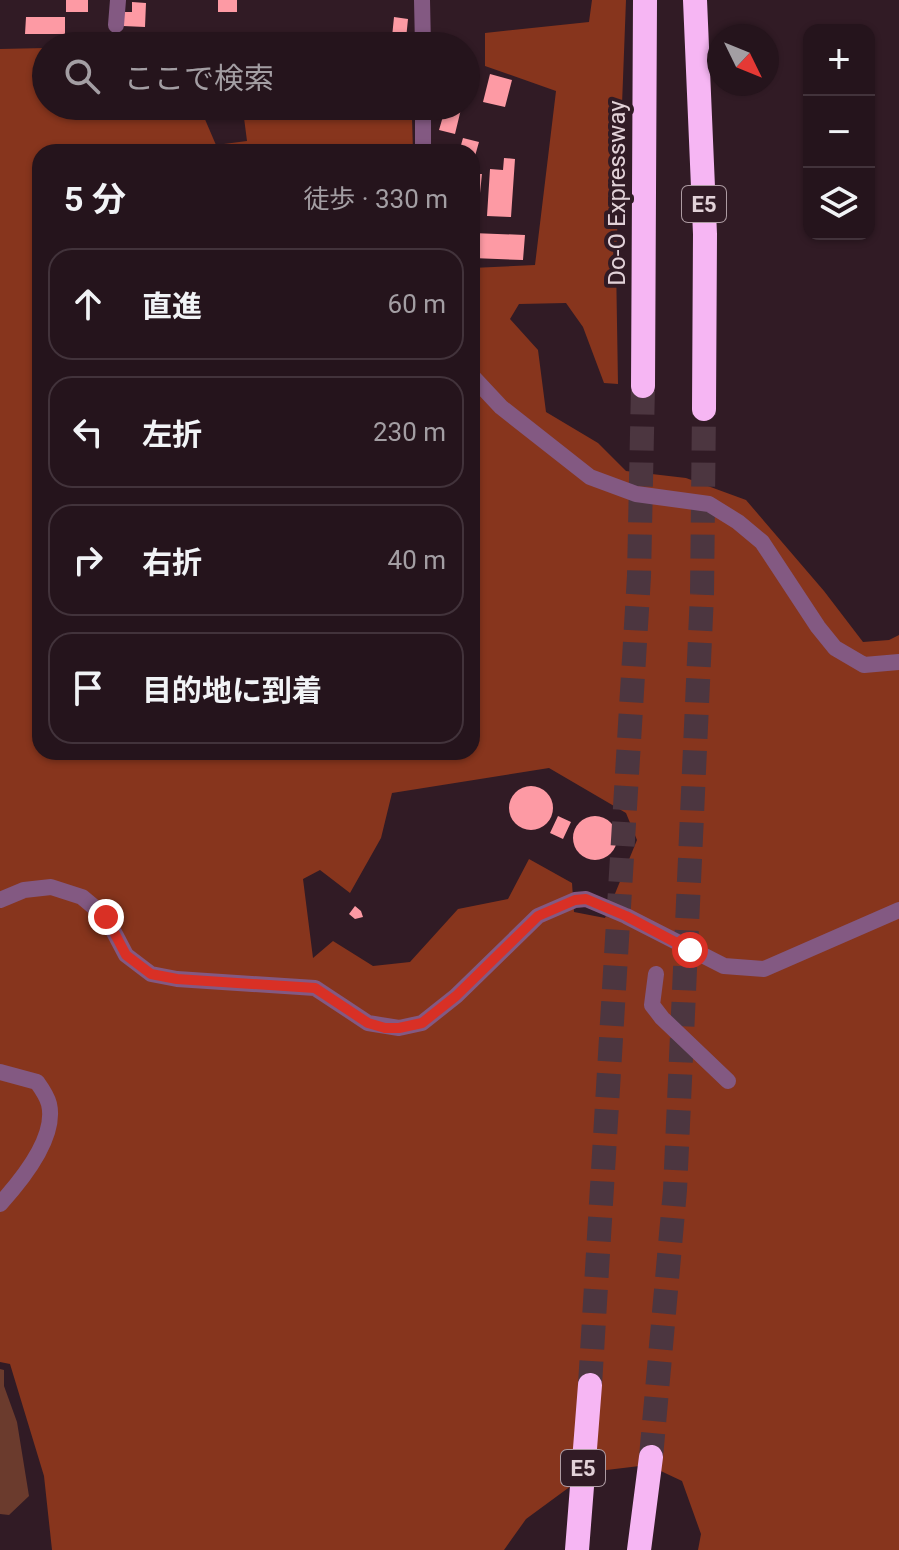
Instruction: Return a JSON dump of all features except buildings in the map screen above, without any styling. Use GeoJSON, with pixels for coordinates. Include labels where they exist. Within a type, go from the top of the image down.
{"type":"FeatureCollection","features":[{"type":"Feature","properties":{"kind":"highway","name":"Do-O Expressway"},"geometry":{"type":"LineString","coordinates":[[643,386],[645,0]]}},
{"type":"Feature","properties":{"kind":"highway","name":"E5"},"geometry":{"type":"LineString","coordinates":[[695,0],[705,234],[704,409]]}},
{"type":"Feature","properties":{"kind":"highway","name":"E5"},"geometry":{"type":"LineString","coordinates":[[577,1550],[590,1385]]}},
{"type":"Feature","properties":{"kind":"highway"},"geometry":{"type":"LineString","coordinates":[[639,1550],[651,1457]]}},
{"type":"Feature","properties":{"kind":"street"},"geometry":{"type":"LineString","coordinates":[[116,25],[118,0]]}},
{"type":"Feature","properties":{"kind":"street"},"geometry":{"type":"LineString","coordinates":[[422,0],[423,32]]}},
{"type":"Feature","properties":{"kind":"street"},"geometry":{"type":"LineString","coordinates":[[423,120],[423,144]]}},
{"type":"Feature","properties":{"kind":"street"},"geometry":{"type":"LineString","coordinates":[[480,385],[501,407],[590,477],[636,494],[709,504],[738,522],[762,542],[835,648],[864,665],[899,662]]}},
{"type":"Feature","properties":{"kind":"street"},"geometry":{"type":"LineString","coordinates":[[0,900],[24,890],[51,887],[82,897],[106,917],[126,955],[151,974],[177,979],[315,988],[368,1023],[385,1028],[422,1023],[456,996],[538,916],[575,900],[586,899],[626,916],[724,966],[764,969],[899,910]]}},
{"type":"Feature","properties":{"kind":"street"},"geometry":{"type":"LineString","coordinates":[[656,974],[652,1005],[728,1081]]}},
{"type":"Feature","properties":{"kind":"street"},"geometry":{"type":"LineString","coordinates":[[0,1072],[37,1082],[50,1106],[46,1134],[26,1174],[0,1204]]}},
{"type":"Feature","properties":{"kind":"shaded area"},"geometry":{"type":"Polygon","coordinates":[[[592,0],[626,0],[616,262],[618,384],[604,383],[583,327],[566,303],[519,304],[510,319],[538,350],[546,412],[598,443],[626,471],[686,478],[746,500],[863,642],[889,640],[899,635],[899,1550],[698,1550],[701,1534],[682,1481],[648,1465],[590,1472],[526,1519],[504,1550],[52,1550],[44,1476],[10,1364],[0,1362],[0,49],[32,48],[32,120],[205,120],[216,144],[32,144],[32,760],[480,760],[480,268],[535,265],[556,91],[485,66],[485,33],[589,22],[592,0]],[[549,768],[392,793],[381,838],[350,893],[320,870],[303,879],[313,958],[333,941],[373,966],[410,962],[458,909],[508,899],[529,859],[572,883],[574,912],[605,918],[637,840],[626,813],[549,768]]]}},
{"type":"Feature","properties":{"kind":"shaded area"},"geometry":{"type":"Polygon","coordinates":[[[244,120],[412,120],[413,144],[224,144],[247,141],[244,120]]]}},
{"type":"Feature","properties":{"kind":"shaded area"},"geometry":{"type":"Polygon","coordinates":[[[0,1369],[4,1370],[4,1386],[17,1422],[29,1496],[9,1515],[0,1514],[0,1369]]]}},
{"type":"Feature","properties":{"kind":"tunnel"},"geometry":{"type":"LineString","coordinates":[[590,1385],[639,576],[643,386]]}},
{"type":"Feature","properties":{"kind":"tunnel"},"geometry":{"type":"LineString","coordinates":[[651,1457],[675,1190],[702,594],[704,409]]}},
{"type":"Feature","properties":{"kind":"route"},"geometry":{"type":"LineString","coordinates":[[106,917],[126,955],[151,974],[177,979],[315,988],[368,1023],[385,1028],[422,1023],[456,996],[538,916],[575,900],[586,899],[626,916],[690,950]]}}]}
